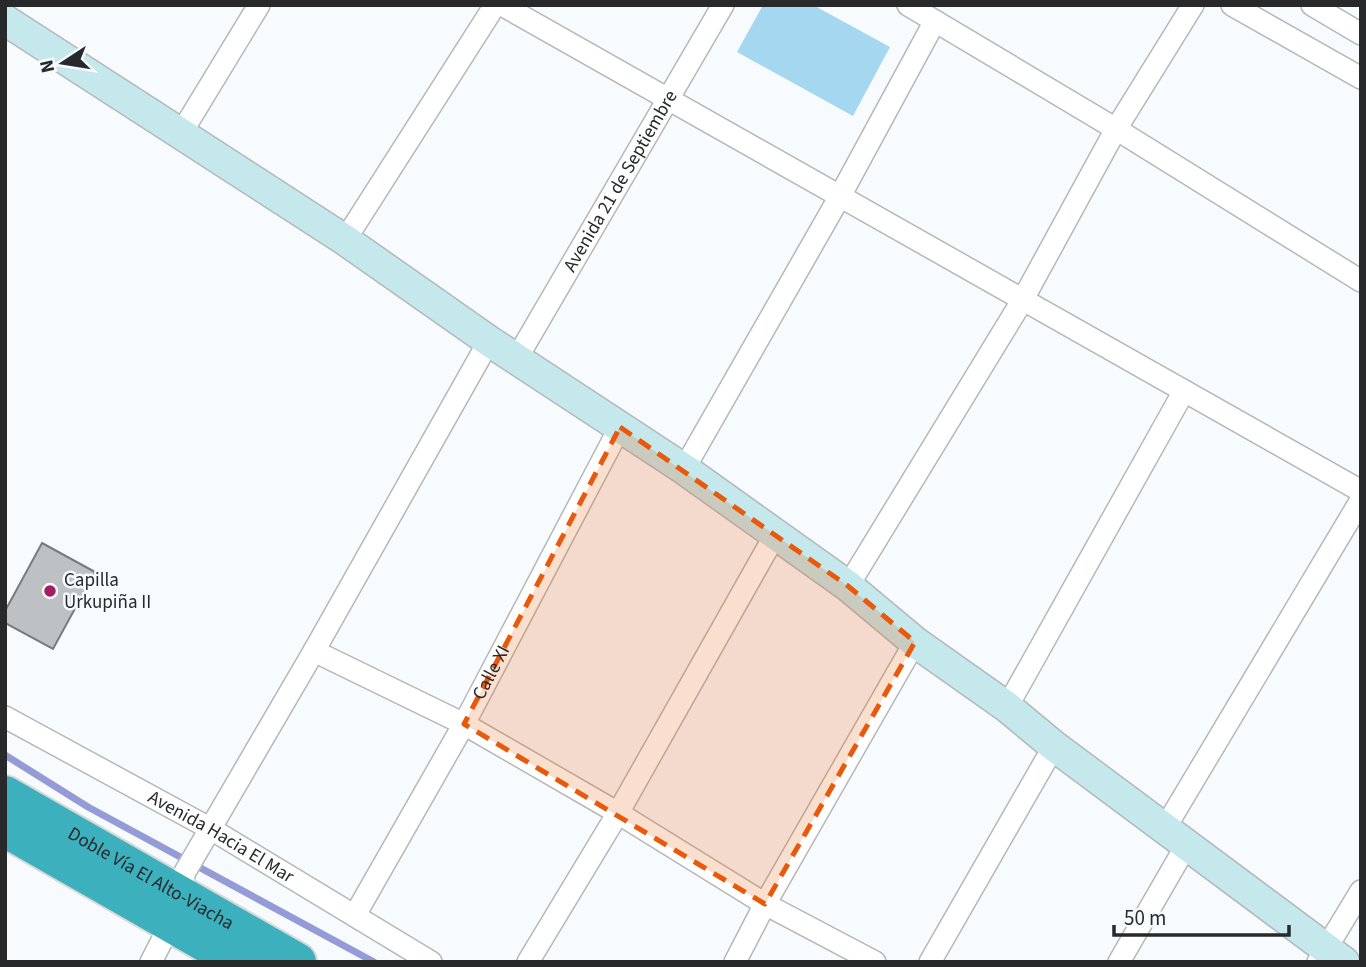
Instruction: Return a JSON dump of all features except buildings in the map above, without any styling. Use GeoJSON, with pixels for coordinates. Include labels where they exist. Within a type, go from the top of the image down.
{"type":"FeatureCollection","features":[{"type":"Feature","properties":{"kind":"highway","name":"Doble Vía El Alto-Viacha"},"geometry":{"type":"LineString","coordinates":[[5,795],[297,962]]}},
{"type":"Feature","properties":{"kind":"highway","name":"Doble Vía El Alto-Viacha"},"geometry":{"type":"LineString","coordinates":[[5,828],[178,896],[239,962]]}},
{"type":"Feature","properties":{"kind":"street"},"geometry":{"type":"LineString","coordinates":[[180,135],[259,5]]}},
{"type":"Feature","properties":{"kind":"street"},"geometry":{"type":"LineString","coordinates":[[345,240],[495,5]]}},
{"type":"Feature","properties":{"kind":"street"},"geometry":{"type":"LineString","coordinates":[[502,5],[1361,491]]}},
{"type":"Feature","properties":{"kind":"street","name":"Avenida 21 de Septiembre"},"geometry":{"type":"LineString","coordinates":[[517,358],[723,5]]}},
{"type":"Feature","properties":{"kind":"street"},"geometry":{"type":"LineString","coordinates":[[908,5],[1116,129],[1361,281]]}},
{"type":"Feature","properties":{"kind":"street"},"geometry":{"type":"LineString","coordinates":[[848,586],[1022,301],[1116,129],[1193,5]]}},
{"type":"Feature","properties":{"kind":"street"},"geometry":{"type":"LineString","coordinates":[[1232,5],[1361,78]]}},
{"type":"Feature","properties":{"kind":"street"},"geometry":{"type":"LineString","coordinates":[[1312,5],[1361,34]]}},
{"type":"Feature","properties":{"kind":"street"},"geometry":{"type":"LineString","coordinates":[[5,20],[345,240],[489,341],[684,469],[848,586],[915,642],[1007,707],[1330,957],[1361,891]]}},
{"type":"Feature","properties":{"kind":"street"},"geometry":{"type":"LineString","coordinates":[[684,469],[839,198],[935,21]]}},
{"type":"Feature","properties":{"kind":"street"},"geometry":{"type":"LineString","coordinates":[[150,962],[198,850],[489,341]]}},
{"type":"Feature","properties":{"kind":"street"},"geometry":{"type":"LineString","coordinates":[[1007,707],[1184,391]]}},
{"type":"Feature","properties":{"kind":"street","name":"Calle XI"},"geometry":{"type":"LineString","coordinates":[[355,915],[464,724],[620,428]]}},
{"type":"Feature","properties":{"kind":"street"},"geometry":{"type":"LineString","coordinates":[[1119,962],[1176,836],[1361,500]]}},
{"type":"Feature","properties":{"kind":"street"},"geometry":{"type":"LineString","coordinates":[[528,962],[618,813],[775,535]]}},
{"type":"Feature","properties":{"kind":"street"},"geometry":{"type":"LineString","coordinates":[[735,962],[765,904],[915,642]]}},
{"type":"Feature","properties":{"kind":"street"},"geometry":{"type":"LineString","coordinates":[[314,651],[464,724],[618,813],[765,904],[875,962]]}},
{"type":"Feature","properties":{"kind":"street","name":"Avenida Hacia El Mar"},"geometry":{"type":"LineString","coordinates":[[5,717],[211,829],[431,962]]}},
{"type":"Feature","properties":{"kind":"street"},"geometry":{"type":"LineString","coordinates":[[930,962],[1055,746]]}},
{"type":"Feature","properties":{"kind":"highlighted area"},"geometry":{"type":"Polygon","coordinates":[[[620,427],[848,586],[915,642],[765,904],[464,724],[620,427]]]}},
{"type":"Feature","properties":{"kind":"shaded area"},"geometry":{"type":"Polygon","coordinates":[[[763,5],[813,5],[890,47],[853,116],[737,52],[763,5]]]}},
{"type":"Feature","properties":{"kind":"waterway"},"geometry":{"type":"LineString","coordinates":[[5,755],[88,807],[374,962]]}},
{"type":"Feature","properties":{"kind":"place","name":"Capilla Urkupiña II"},"geometry":{"type":"Point","coordinates":[50,591]}}]}
